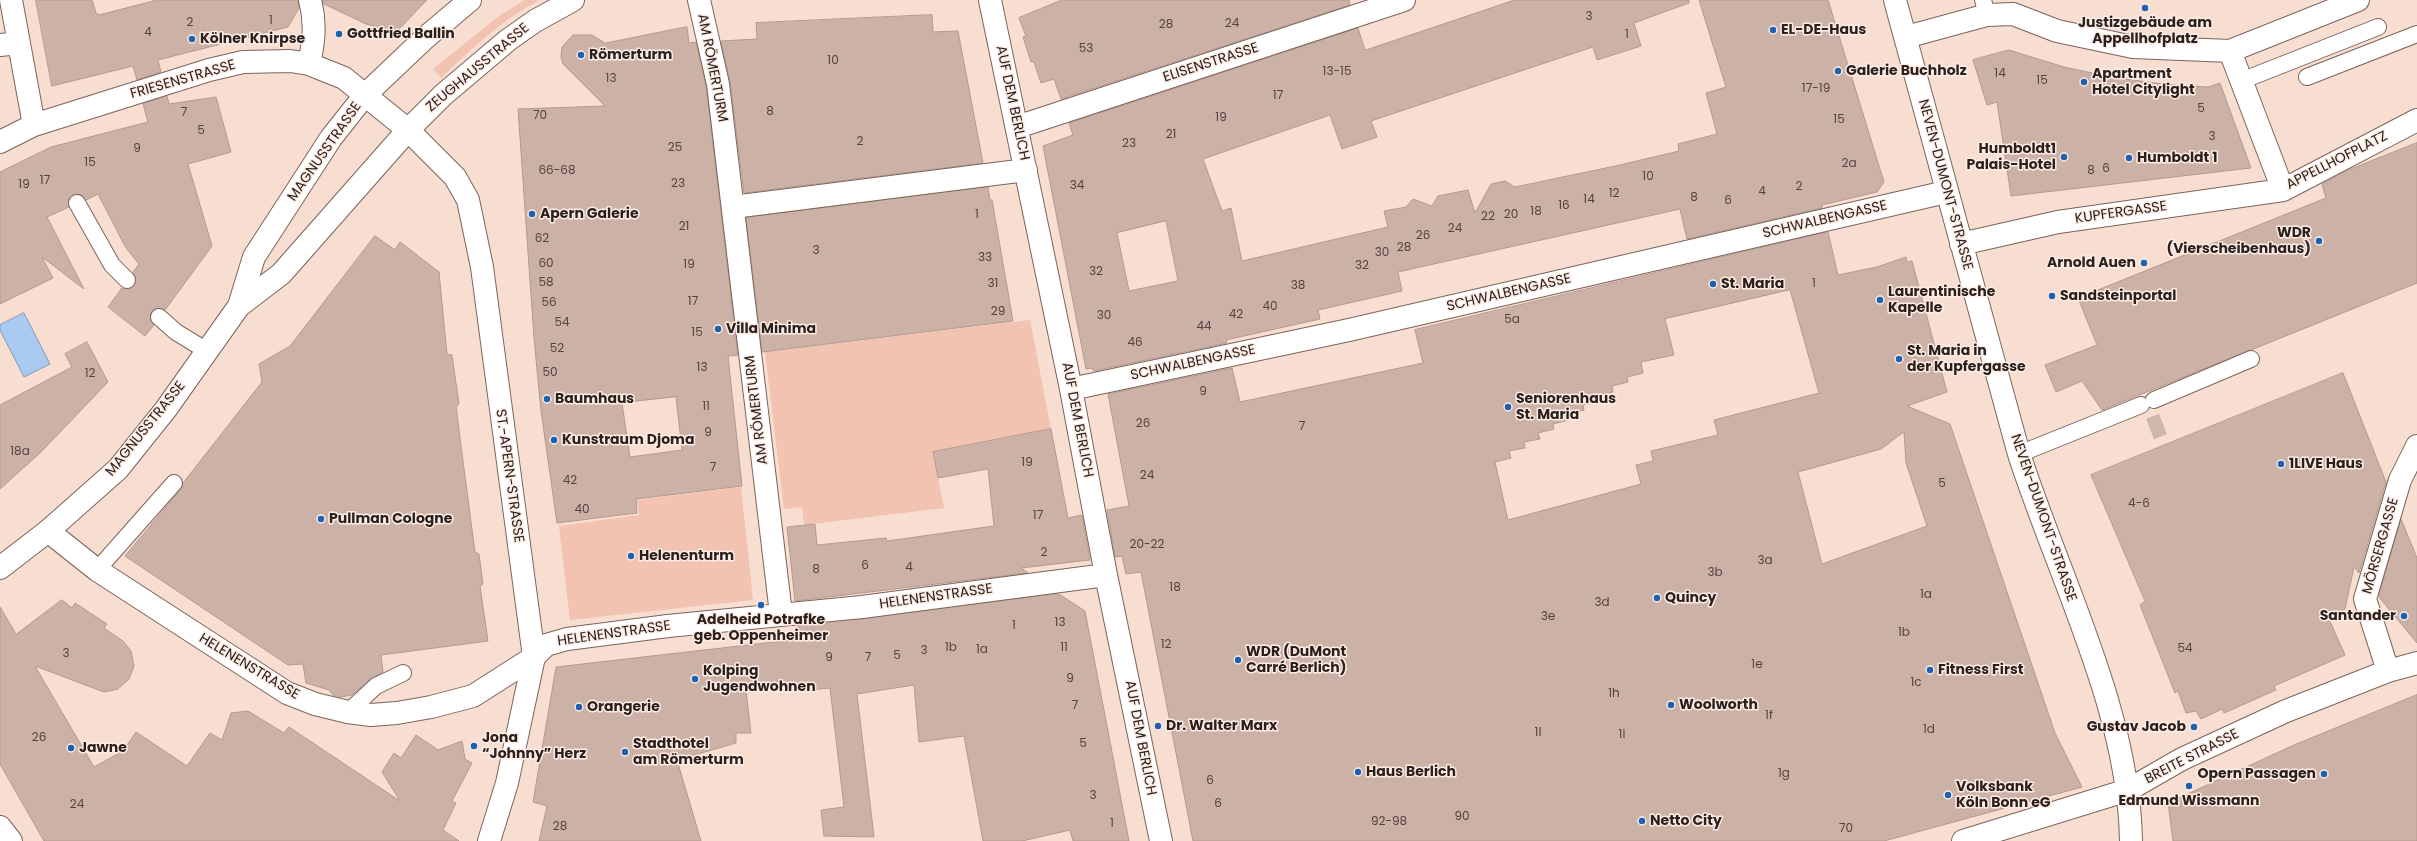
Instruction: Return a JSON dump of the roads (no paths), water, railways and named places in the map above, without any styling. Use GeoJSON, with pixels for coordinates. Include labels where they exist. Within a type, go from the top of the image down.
{"type":"FeatureCollection","features":[{"type":"Feature","properties":{"kind":"street"},"geometry":{"type":"LineString","coordinates":[[11,0],[10,44],[34,125]]}},
{"type":"Feature","properties":{"kind":"street"},"geometry":{"type":"LineString","coordinates":[[309,64],[315,37],[314,17],[310,0]]}},
{"type":"Feature","properties":{"kind":"street"},"geometry":{"type":"LineString","coordinates":[[365,95],[425,38],[470,0]]}},
{"type":"Feature","properties":{"kind":"street","name":"ZEUGHAUSSTRASSE"},"geometry":{"type":"LineString","coordinates":[[408,130],[454,86],[508,40],[534,21],[573,0]]}},
{"type":"Feature","properties":{"kind":"street","name":"AM RÖMERTURM"},"geometry":{"type":"LineString","coordinates":[[699,0],[718,84],[781,614]]}},
{"type":"Feature","properties":{"kind":"street","name":"AUF DEM BERLICH"},"geometry":{"type":"LineString","coordinates":[[990,0],[1071,389],[1106,575],[1162,841]]}},
{"type":"Feature","properties":{"kind":"street","name":"ELISENSTRASSE"},"geometry":{"type":"LineString","coordinates":[[1017,127],[1404,0]]}},
{"type":"Feature","properties":{"kind":"street"},"geometry":{"type":"LineString","coordinates":[[1895,0],[1906,37],[1985,7],[2013,14],[2057,31],[2133,48],[2230,51],[2358,0]]}},
{"type":"Feature","properties":{"kind":"street","name":"NEVEN-DUMONT-STRASSE"},"geometry":{"type":"LineString","coordinates":[[1906,37],[1946,192],[2019,454],[2035,503],[2103,688],[2128,790],[2131,841]]}},
{"type":"Feature","properties":{"kind":"street","name":"APPELLHOFPLATZ"},"geometry":{"type":"LineString","coordinates":[[2230,51],[2282,190],[2417,120]]}},
{"type":"Feature","properties":{"kind":"street","name":"FRIESENSTRASSE"},"geometry":{"type":"LineString","coordinates":[[0,142],[34,125],[211,77],[243,62],[290,60],[309,64],[344,78],[365,95]]}},
{"type":"Feature","properties":{"kind":"street","name":"MAGNUSSTRASSE"},"geometry":{"type":"LineString","coordinates":[[0,568],[48,531],[118,469],[166,409],[240,306],[281,274],[408,130],[365,95],[331,138],[254,258],[240,306]]}},
{"type":"Feature","properties":{"kind":"street","name":"ST.-APERN-STRASSE"},"geometry":{"type":"LineString","coordinates":[[408,130],[455,176],[468,200],[482,268],[534,657],[507,783],[489,841]]}},
{"type":"Feature","properties":{"kind":"street"},"geometry":{"type":"LineString","coordinates":[[733,207],[1026,170]]}},
{"type":"Feature","properties":{"kind":"street","name":"KUPFERGASSE"},"geometry":{"type":"LineString","coordinates":[[1961,244],[2058,222],[2282,190]]}},
{"type":"Feature","properties":{"kind":"street","name":"SCHWALBENGASSE"},"geometry":{"type":"LineString","coordinates":[[1071,389],[1349,330],[1946,192]]}},
{"type":"Feature","properties":{"kind":"street","name":"MÖRSERGASSE"},"geometry":{"type":"LineString","coordinates":[[2388,671],[2365,599],[2400,480],[2417,446]]}},
{"type":"Feature","properties":{"kind":"street","name":"HELENENSTRASSE"},"geometry":{"type":"LineString","coordinates":[[48,531],[97,570],[288,693],[315,704],[348,712],[371,715],[397,713],[431,707],[473,696],[534,657],[546,645],[566,639],[781,614],[862,607],[1106,575]]}},
{"type":"Feature","properties":{"kind":"street","name":"BREITE STRASSE"},"geometry":{"type":"LineString","coordinates":[[1963,841],[2128,790],[2182,759],[2286,711],[2388,671],[2417,663]]}},
{"type":"Feature","properties":{"kind":"street"},"geometry":{"type":"LineString","coordinates":[[0,827],[11,841]]}},
{"type":"Feature","properties":{"kind":"lane"},"geometry":{"type":"LineString","coordinates":[[2241,81],[2378,26]]}},
{"type":"Feature","properties":{"kind":"lane"},"geometry":{"type":"LineString","coordinates":[[2308,77],[2417,34]]}},
{"type":"Feature","properties":{"kind":"lane"},"geometry":{"type":"LineString","coordinates":[[77,203],[112,264],[127,280]]}},
{"type":"Feature","properties":{"kind":"lane"},"geometry":{"type":"LineString","coordinates":[[160,317],[176,332],[207,350]]}},
{"type":"Feature","properties":{"kind":"lane"},"geometry":{"type":"LineString","coordinates":[[2019,454],[2251,359]]}},
{"type":"Feature","properties":{"kind":"lane"},"geometry":{"type":"LineString","coordinates":[[97,570],[174,483]]}},
{"type":"Feature","properties":{"kind":"lane"},"geometry":{"type":"LineString","coordinates":[[348,712],[376,686],[403,673]]}},
{"type":"Feature","properties":{"kind":"water"},"geometry":{"type":"Polygon","coordinates":[[[24,313],[50,364],[24,377],[0,330],[0,325],[24,313]]]}},
{"type":"Feature","properties":{"kind":"tunnel"},"geometry":{"type":"LineString","coordinates":[[2150,429],[2163,424]]}},
{"type":"Feature","properties":{"kind":"place","name":"Justizgebäude am Appellhofplatz"},"geometry":{"type":"Point","coordinates":[2145,8]}},
{"type":"Feature","properties":{"kind":"place","name":"EL-DE-Haus"},"geometry":{"type":"Point","coordinates":[1773,30]}},
{"type":"Feature","properties":{"kind":"place","name":"Gottfried Ballin"},"geometry":{"type":"Point","coordinates":[339,34]}},
{"type":"Feature","properties":{"kind":"place","name":"Kölner Knirpse"},"geometry":{"type":"Point","coordinates":[192,39]}},
{"type":"Feature","properties":{"kind":"place","name":"Römerturm"},"geometry":{"type":"Point","coordinates":[581,55]}},
{"type":"Feature","properties":{"kind":"place","name":"Galerie Buchholz"},"geometry":{"type":"Point","coordinates":[1838,71]}},
{"type":"Feature","properties":{"kind":"place","name":"Apartment Hotel Citylight"},"geometry":{"type":"Point","coordinates":[2084,82]}},
{"type":"Feature","properties":{"kind":"place","name":"Humboldt1 Palais-Hotel"},"geometry":{"type":"Point","coordinates":[2064,157]}},
{"type":"Feature","properties":{"kind":"place","name":"Humboldt 1"},"geometry":{"type":"Point","coordinates":[2129,158]}},
{"type":"Feature","properties":{"kind":"place","name":"Apern Galerie"},"geometry":{"type":"Point","coordinates":[532,214]}},
{"type":"Feature","properties":{"kind":"place","name":"WDR (Vierscheibenhaus)"},"geometry":{"type":"Point","coordinates":[2319,241]}},
{"type":"Feature","properties":{"kind":"place","name":"Arnold Auen"},"geometry":{"type":"Point","coordinates":[2144,263]}},
{"type":"Feature","properties":{"kind":"place","name":"St. Maria"},"geometry":{"type":"Point","coordinates":[1713,284]}},
{"type":"Feature","properties":{"kind":"place","name":"Sandsteinportal"},"geometry":{"type":"Point","coordinates":[2052,296]}},
{"type":"Feature","properties":{"kind":"place","name":"Laurentinische Kapelle"},"geometry":{"type":"Point","coordinates":[1880,300]}},
{"type":"Feature","properties":{"kind":"place","name":"Villa Minima"},"geometry":{"type":"Point","coordinates":[718,329]}},
{"type":"Feature","properties":{"kind":"place","name":"St. Maria in der Kupfergasse"},"geometry":{"type":"Point","coordinates":[1899,359]}},
{"type":"Feature","properties":{"kind":"place","name":"Baumhaus"},"geometry":{"type":"Point","coordinates":[547,399]}},
{"type":"Feature","properties":{"kind":"place","name":"Seniorenhaus St. Maria"},"geometry":{"type":"Point","coordinates":[1508,407]}},
{"type":"Feature","properties":{"kind":"place","name":"Kunstraum Djoma"},"geometry":{"type":"Point","coordinates":[554,440]}},
{"type":"Feature","properties":{"kind":"place","name":"1LIVE Haus"},"geometry":{"type":"Point","coordinates":[2281,464]}},
{"type":"Feature","properties":{"kind":"place","name":"Pullman Cologne"},"geometry":{"type":"Point","coordinates":[321,519]}},
{"type":"Feature","properties":{"kind":"place","name":"Helenenturm"},"geometry":{"type":"Point","coordinates":[631,556]}},
{"type":"Feature","properties":{"kind":"place","name":"Quincy"},"geometry":{"type":"Point","coordinates":[1657,598]}},
{"type":"Feature","properties":{"kind":"place","name":"Adelheid Potrafke geb. Oppenheimer"},"geometry":{"type":"Point","coordinates":[761,605]}},
{"type":"Feature","properties":{"kind":"place","name":"Santander"},"geometry":{"type":"Point","coordinates":[2404,616]}},
{"type":"Feature","properties":{"kind":"place","name":"WDR (DuMont Carré Berlich)"},"geometry":{"type":"Point","coordinates":[1238,660]}},
{"type":"Feature","properties":{"kind":"place","name":"Fitness First"},"geometry":{"type":"Point","coordinates":[1930,670]}},
{"type":"Feature","properties":{"kind":"place","name":"Kolping Jugendwohnen"},"geometry":{"type":"Point","coordinates":[695,679]}},
{"type":"Feature","properties":{"kind":"place","name":"Woolworth"},"geometry":{"type":"Point","coordinates":[1671,705]}},
{"type":"Feature","properties":{"kind":"place","name":"Orangerie"},"geometry":{"type":"Point","coordinates":[579,707]}},
{"type":"Feature","properties":{"kind":"place","name":"Dr. Walter Marx"},"geometry":{"type":"Point","coordinates":[1158,726]}},
{"type":"Feature","properties":{"kind":"place","name":"Gustav Jacob"},"geometry":{"type":"Point","coordinates":[2194,727]}},
{"type":"Feature","properties":{"kind":"place","name":"Jona “Johnny” Herz"},"geometry":{"type":"Point","coordinates":[474,746]}},
{"type":"Feature","properties":{"kind":"place","name":"Jawne"},"geometry":{"type":"Point","coordinates":[71,748]}},
{"type":"Feature","properties":{"kind":"place","name":"Stadthotel am Römerturm"},"geometry":{"type":"Point","coordinates":[625,752]}},
{"type":"Feature","properties":{"kind":"place","name":"Haus Berlich"},"geometry":{"type":"Point","coordinates":[1358,772]}},
{"type":"Feature","properties":{"kind":"place","name":"Opern Passagen"},"geometry":{"type":"Point","coordinates":[2324,774]}},
{"type":"Feature","properties":{"kind":"place","name":"Edmund Wissmann"},"geometry":{"type":"Point","coordinates":[2189,786]}},
{"type":"Feature","properties":{"kind":"place","name":"Volksbank Köln Bonn eG"},"geometry":{"type":"Point","coordinates":[1948,795]}},
{"type":"Feature","properties":{"kind":"place","name":"Netto City"},"geometry":{"type":"Point","coordinates":[1642,821]}}]}
